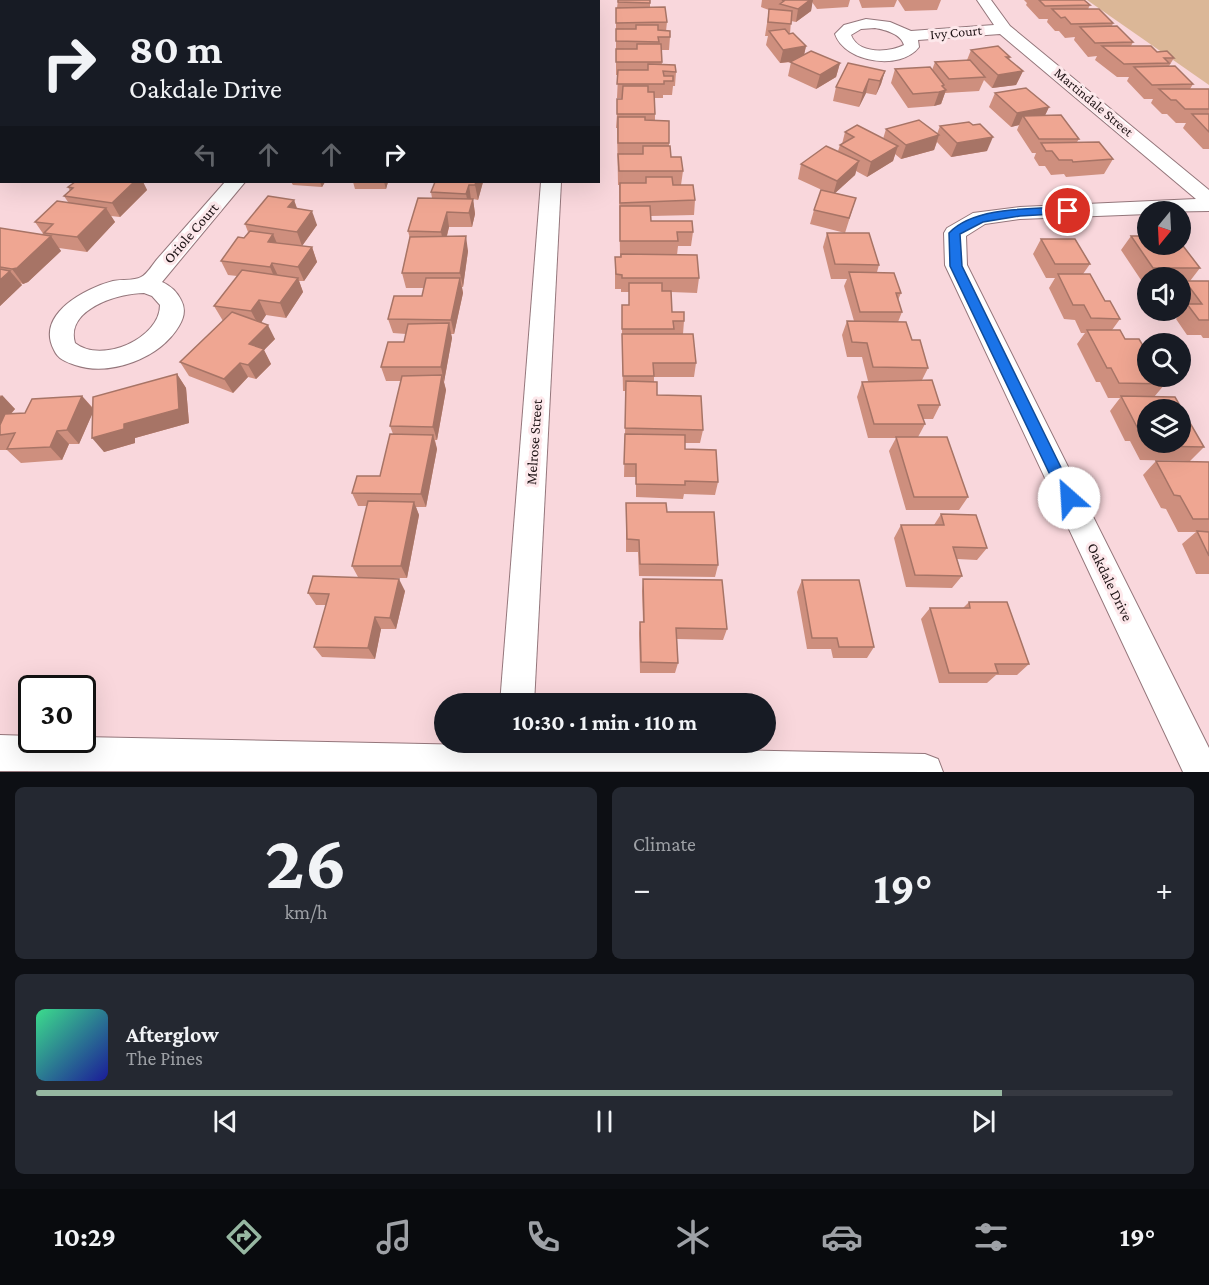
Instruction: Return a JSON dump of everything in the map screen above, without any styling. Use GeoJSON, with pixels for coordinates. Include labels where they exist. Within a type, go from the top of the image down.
{"type":"FeatureCollection","features":[{"type":"Feature","properties":{"kind":"street","name":"Martindale Street"},"geometry":{"type":"LineString","coordinates":[[984,0],[1004,29],[1209,200]]}},
{"type":"Feature","properties":{"kind":"street","name":"Ivy Court"},"geometry":{"type":"LineString","coordinates":[[908,36],[1004,29]]}},
{"type":"Feature","properties":{"kind":"street","name":"Oriole Court"},"geometry":{"type":"LineString","coordinates":[[147,285],[234,183]]}},
{"type":"Feature","properties":{"kind":"street","name":"Melrose Street"},"geometry":{"type":"LineString","coordinates":[[518,693],[551,183]]}},
{"type":"Feature","properties":{"kind":"street","name":"Oakdale Drive"},"geometry":{"type":"LineString","coordinates":[[1202,772],[956,266],[955,233],[980,219],[1020,213],[1209,205]]}},
{"type":"Feature","properties":{"kind":"street"},"geometry":{"type":"LineString","coordinates":[[0,753],[513,759],[925,772]]}},
{"type":"Feature","properties":{"kind":"shaded area"},"geometry":{"type":"Polygon","coordinates":[[[1087,0],[1209,0],[1209,85],[1087,0]]]}},
{"type":"Feature","properties":{"kind":"building"},"geometry":{"type":"Polygon","coordinates":[[[618,0],[650,0],[650,3],[618,2],[618,0]]]}},
{"type":"Feature","properties":{"kind":"building"},"geometry":{"type":"Polygon","coordinates":[[[782,0],[810,0],[798,9],[780,4],[784,1],[782,0]]]}},
{"type":"Feature","properties":{"kind":"building"},"geometry":{"type":"Polygon","coordinates":[[[1039,0],[1084,0],[1090,5],[1045,6],[1039,0]]]}},
{"type":"Feature","properties":{"kind":"building"},"geometry":{"type":"Polygon","coordinates":[[[665,7],[667,22],[616,23],[616,8],[665,7]]]}},
{"type":"Feature","properties":{"kind":"building"},"geometry":{"type":"Polygon","coordinates":[[[769,9],[792,11],[791,24],[768,22],[769,9]]]}},
{"type":"Feature","properties":{"kind":"building"},"geometry":{"type":"Polygon","coordinates":[[[1052,9],[1099,9],[1113,23],[1071,24],[1052,9]]]}},
{"type":"Feature","properties":{"kind":"building"},"geometry":{"type":"Polygon","coordinates":[[[636,25],[658,25],[658,30],[670,31],[670,37],[658,37],[659,42],[616,41],[616,29],[636,29],[636,25]]]}},
{"type":"Feature","properties":{"kind":"building"},"geometry":{"type":"Polygon","coordinates":[[[1117,26],[1133,42],[1095,43],[1080,27],[1117,26]]]}},
{"type":"Feature","properties":{"kind":"building"},"geometry":{"type":"Polygon","coordinates":[[[785,29],[789,34],[793,33],[806,46],[783,50],[769,31],[785,29]]]}},
{"type":"Feature","properties":{"kind":"building"},"geometry":{"type":"Polygon","coordinates":[[[637,44],[661,44],[662,62],[616,62],[616,49],[637,49],[637,44]]]}},
{"type":"Feature","properties":{"kind":"building"},"geometry":{"type":"Polygon","coordinates":[[[998,46],[1010,57],[1006,57],[1023,71],[998,75],[971,50],[998,46]]]}},
{"type":"Feature","properties":{"kind":"building"},"geometry":{"type":"Polygon","coordinates":[[[1102,46],[1151,46],[1157,52],[1167,51],[1174,58],[1164,58],[1169,63],[1124,64],[1102,46]]]}},
{"type":"Feature","properties":{"kind":"building"},"geometry":{"type":"Polygon","coordinates":[[[811,51],[840,63],[820,75],[790,62],[811,51]]]}},
{"type":"Feature","properties":{"kind":"building"},"geometry":{"type":"Polygon","coordinates":[[[970,60],[985,77],[949,79],[935,62],[970,60]]]}},
{"type":"Feature","properties":{"kind":"building"},"geometry":{"type":"Polygon","coordinates":[[[848,63],[885,71],[880,81],[869,79],[863,93],[836,87],[848,63]]]}},
{"type":"Feature","properties":{"kind":"building"},"geometry":{"type":"Polygon","coordinates":[[[648,64],[675,65],[676,72],[663,71],[664,76],[673,76],[673,81],[664,81],[664,84],[617,84],[618,70],[648,70],[648,64]]]}},
{"type":"Feature","properties":{"kind":"building"},"geometry":{"type":"Polygon","coordinates":[[[1175,66],[1193,84],[1152,85],[1134,67],[1175,66]]]}},
{"type":"Feature","properties":{"kind":"building"},"geometry":{"type":"Polygon","coordinates":[[[930,67],[946,90],[913,94],[895,69],[930,67]]]}},
{"type":"Feature","properties":{"kind":"building"},"geometry":{"type":"Polygon","coordinates":[[[623,86],[648,86],[648,92],[654,92],[655,114],[617,114],[617,99],[622,99],[623,86]]]}},
{"type":"Feature","properties":{"kind":"building"},"geometry":{"type":"Polygon","coordinates":[[[1026,88],[1049,107],[1017,113],[995,93],[1026,88]]]}},
{"type":"Feature","properties":{"kind":"building"},"geometry":{"type":"Polygon","coordinates":[[[1159,89],[1209,89],[1209,109],[1185,109],[1159,89]]]}},
{"type":"Feature","properties":{"kind":"building"},"geometry":{"type":"Polygon","coordinates":[[[1192,114],[1209,114],[1209,132],[1192,114]]]}},
{"type":"Feature","properties":{"kind":"building"},"geometry":{"type":"Polygon","coordinates":[[[1061,115],[1079,139],[1039,139],[1023,116],[1061,115]]]}},
{"type":"Feature","properties":{"kind":"building"},"geometry":{"type":"Polygon","coordinates":[[[618,117],[645,117],[645,120],[669,121],[669,143],[618,143],[618,117]]]}},
{"type":"Feature","properties":{"kind":"building"},"geometry":{"type":"Polygon","coordinates":[[[919,120],[939,135],[906,145],[886,129],[919,120]]]}},
{"type":"Feature","properties":{"kind":"building"},"geometry":{"type":"Polygon","coordinates":[[[969,122],[973,125],[980,124],[993,137],[957,143],[940,126],[969,122]]]}},
{"type":"Feature","properties":{"kind":"building"},"geometry":{"type":"Polygon","coordinates":[[[857,125],[898,146],[871,162],[840,145],[854,137],[845,132],[857,125]]]}},
{"type":"Feature","properties":{"kind":"building"},"geometry":{"type":"Polygon","coordinates":[[[1099,142],[1113,159],[1073,162],[1072,160],[1059,160],[1052,151],[1046,151],[1041,143],[1099,142]]]}},
{"type":"Feature","properties":{"kind":"building"},"geometry":{"type":"Polygon","coordinates":[[[643,146],[670,146],[671,157],[681,157],[683,171],[619,171],[618,154],[643,154],[643,146]]]}},
{"type":"Feature","properties":{"kind":"building"},"geometry":{"type":"Polygon","coordinates":[[[826,146],[859,161],[837,181],[801,164],[826,146]]]}},
{"type":"Feature","properties":{"kind":"building"},"geometry":{"type":"Polygon","coordinates":[[[646,177],[672,177],[673,185],[693,185],[695,200],[620,203],[620,183],[646,183],[646,177]]]}},
{"type":"Feature","properties":{"kind":"building"},"geometry":{"type":"Polygon","coordinates":[[[74,183],[133,183],[112,203],[64,196],[73,188],[68,187],[74,183]]]}},
{"type":"Feature","properties":{"kind":"building"},"geometry":{"type":"Polygon","coordinates":[[[435,183],[476,183],[469,185],[466,194],[431,192],[435,183]]]}},
{"type":"Feature","properties":{"kind":"building"},"geometry":{"type":"Polygon","coordinates":[[[821,190],[856,198],[849,218],[814,210],[821,190]]]}},
{"type":"Feature","properties":{"kind":"building"},"geometry":{"type":"Polygon","coordinates":[[[268,196],[294,200],[288,207],[312,211],[297,232],[245,224],[268,196]]]}},
{"type":"Feature","properties":{"kind":"building"},"geometry":{"type":"Polygon","coordinates":[[[418,198],[473,199],[469,213],[447,212],[441,232],[408,231],[418,198]]]}},
{"type":"Feature","properties":{"kind":"building"},"geometry":{"type":"Polygon","coordinates":[[[57,201],[106,208],[77,237],[44,233],[53,224],[35,222],[57,201]]]}},
{"type":"Feature","properties":{"kind":"building"},"geometry":{"type":"Polygon","coordinates":[[[620,206],[650,206],[651,221],[692,221],[693,232],[677,232],[678,241],[620,241],[620,206]]]}},
{"type":"Feature","properties":{"kind":"building"},"geometry":{"type":"Polygon","coordinates":[[[0,228],[51,236],[17,268],[12,269],[0,267],[0,228]]]}},
{"type":"Feature","properties":{"kind":"building"},"geometry":{"type":"Polygon","coordinates":[[[250,231],[273,234],[268,242],[312,247],[298,267],[272,263],[270,267],[221,261],[238,237],[244,238],[250,231]]]}},
{"type":"Feature","properties":{"kind":"building"},"geometry":{"type":"Polygon","coordinates":[[[827,233],[869,233],[879,265],[835,264],[827,233]]]}},
{"type":"Feature","properties":{"kind":"building"},"geometry":{"type":"Polygon","coordinates":[[[466,236],[460,273],[402,273],[410,237],[466,236]]]}},
{"type":"Feature","properties":{"kind":"building"},"geometry":{"type":"Polygon","coordinates":[[[1131,236],[1137,236],[1137,245],[1131,236]]]}},
{"type":"Feature","properties":{"kind":"building"},"geometry":{"type":"Polygon","coordinates":[[[1041,239],[1075,239],[1090,264],[1055,264],[1041,239]]]}},
{"type":"Feature","properties":{"kind":"building"},"geometry":{"type":"Polygon","coordinates":[[[621,254],[697,255],[699,278],[622,278],[622,275],[616,274],[615,257],[621,257],[621,254]]]}},
{"type":"Feature","properties":{"kind":"building"},"geometry":{"type":"Polygon","coordinates":[[[1144,255],[1190,255],[1200,268],[1191,267],[1152,267],[1144,255]]]}},
{"type":"Feature","properties":{"kind":"building"},"geometry":{"type":"Polygon","coordinates":[[[0,269],[10,271],[0,280],[0,269]]]}},
{"type":"Feature","properties":{"kind":"building"},"geometry":{"type":"Polygon","coordinates":[[[242,270],[298,278],[280,303],[259,300],[251,311],[214,306],[242,270]]]}},
{"type":"Feature","properties":{"kind":"building"},"geometry":{"type":"Polygon","coordinates":[[[849,272],[894,273],[901,293],[896,293],[902,312],[860,312],[849,272]]]}},
{"type":"Feature","properties":{"kind":"building"},"geometry":{"type":"Polygon","coordinates":[[[1058,274],[1090,274],[1105,301],[1110,301],[1120,319],[1091,318],[1084,305],[1073,305],[1058,274]]]}},
{"type":"Feature","properties":{"kind":"building"},"geometry":{"type":"Polygon","coordinates":[[[426,278],[460,278],[451,320],[388,319],[394,296],[422,296],[426,278]]]}},
{"type":"Feature","properties":{"kind":"building"},"geometry":{"type":"Polygon","coordinates":[[[1191,281],[1209,281],[1209,320],[1199,320],[1191,309],[1191,304],[1202,304],[1191,289],[1191,281]]]}},
{"type":"Feature","properties":{"kind":"building"},"geometry":{"type":"Polygon","coordinates":[[[629,283],[662,283],[662,291],[671,291],[672,312],[684,312],[684,321],[673,321],[674,329],[622,329],[622,305],[629,305],[629,283]]]}},
{"type":"Feature","properties":{"kind":"building"},"geometry":{"type":"Polygon","coordinates":[[[232,312],[268,325],[249,344],[264,349],[248,365],[240,363],[224,379],[180,362],[232,312]]]}},
{"type":"Feature","properties":{"kind":"building"},"geometry":{"type":"Polygon","coordinates":[[[847,321],[906,322],[912,340],[920,340],[928,368],[873,367],[867,343],[852,342],[847,321]]]}},
{"type":"Feature","properties":{"kind":"building"},"geometry":{"type":"Polygon","coordinates":[[[449,323],[441,367],[381,367],[388,342],[404,342],[408,324],[449,323]]]}},
{"type":"Feature","properties":{"kind":"building"},"geometry":{"type":"Polygon","coordinates":[[[1087,330],[1120,330],[1125,339],[1137,339],[1137,383],[1119,383],[1111,368],[1107,368],[1087,330]]]}},
{"type":"Feature","properties":{"kind":"building"},"geometry":{"type":"Polygon","coordinates":[[[622,334],[693,334],[696,363],[653,363],[654,376],[623,376],[622,334]]]}},
{"type":"Feature","properties":{"kind":"building"},"geometry":{"type":"Polygon","coordinates":[[[177,374],[179,409],[124,424],[124,429],[92,438],[93,397],[177,374]]]}},
{"type":"Feature","properties":{"kind":"building"},"geometry":{"type":"Polygon","coordinates":[[[442,375],[433,427],[390,426],[402,376],[442,375]]]}},
{"type":"Feature","properties":{"kind":"building"},"geometry":{"type":"Polygon","coordinates":[[[932,380],[940,405],[918,405],[925,424],[874,424],[862,382],[932,380]]]}},
{"type":"Feature","properties":{"kind":"building"},"geometry":{"type":"Polygon","coordinates":[[[626,381],[657,382],[657,395],[701,396],[703,430],[625,428],[626,381]]]}},
{"type":"Feature","properties":{"kind":"building"},"geometry":{"type":"Polygon","coordinates":[[[82,396],[67,430],[57,431],[50,447],[7,449],[15,433],[0,435],[0,425],[5,414],[25,413],[32,399],[82,396]]]}},
{"type":"Feature","properties":{"kind":"building"},"geometry":{"type":"Polygon","coordinates":[[[1121,396],[1175,397],[1176,399],[1137,399],[1137,427],[1121,396]]]}},
{"type":"Feature","properties":{"kind":"building"},"geometry":{"type":"Polygon","coordinates":[[[1191,425],[1204,447],[1191,447],[1191,425]]]}},
{"type":"Feature","properties":{"kind":"building"},"geometry":{"type":"Polygon","coordinates":[[[390,434],[433,435],[421,494],[352,493],[357,476],[380,476],[390,434]]]}},
{"type":"Feature","properties":{"kind":"building"},"geometry":{"type":"Polygon","coordinates":[[[625,434],[685,435],[685,449],[716,450],[718,482],[685,481],[685,485],[636,484],[636,464],[624,464],[625,434]]]}},
{"type":"Feature","properties":{"kind":"building"},"geometry":{"type":"Polygon","coordinates":[[[896,437],[947,437],[968,497],[914,497],[896,437]]]}},
{"type":"Feature","properties":{"kind":"building"},"geometry":{"type":"Polygon","coordinates":[[[1156,461],[1209,462],[1209,519],[1193,519],[1180,496],[1174,495],[1156,461]]]}},
{"type":"Feature","properties":{"kind":"building"},"geometry":{"type":"Polygon","coordinates":[[[368,501],[414,502],[401,566],[352,566],[368,501]]]}},
{"type":"Feature","properties":{"kind":"building"},"geometry":{"type":"Polygon","coordinates":[[[626,503],[666,503],[667,512],[714,512],[718,565],[640,564],[639,540],[627,539],[626,503]]]}},
{"type":"Feature","properties":{"kind":"building"},"geometry":{"type":"Polygon","coordinates":[[[941,514],[976,515],[987,548],[953,547],[962,576],[915,575],[901,525],[944,525],[941,514]]]}},
{"type":"Feature","properties":{"kind":"building"},"geometry":{"type":"Polygon","coordinates":[[[1197,531],[1209,532],[1209,556],[1197,531]]]}},
{"type":"Feature","properties":{"kind":"building"},"geometry":{"type":"Polygon","coordinates":[[[313,576],[399,579],[390,618],[375,617],[368,648],[314,647],[329,594],[308,593],[313,576]]]}},
{"type":"Feature","properties":{"kind":"building"},"geometry":{"type":"Polygon","coordinates":[[[643,579],[722,580],[727,629],[676,628],[678,663],[641,662],[640,622],[644,622],[643,579]]]}},
{"type":"Feature","properties":{"kind":"building"},"geometry":{"type":"Polygon","coordinates":[[[802,580],[859,580],[874,647],[839,647],[837,638],[812,638],[802,580]]]}},
{"type":"Feature","properties":{"kind":"building"},"geometry":{"type":"Polygon","coordinates":[[[969,602],[1007,602],[1029,664],[995,664],[998,673],[949,673],[930,608],[970,608],[969,602]]]}},
{"type":"Feature","properties":{"kind":"route"},"geometry":{"type":"LineString","coordinates":[[1068,211],[1020,213],[980,219],[955,233],[956,266],[1069,498]]}}]}
